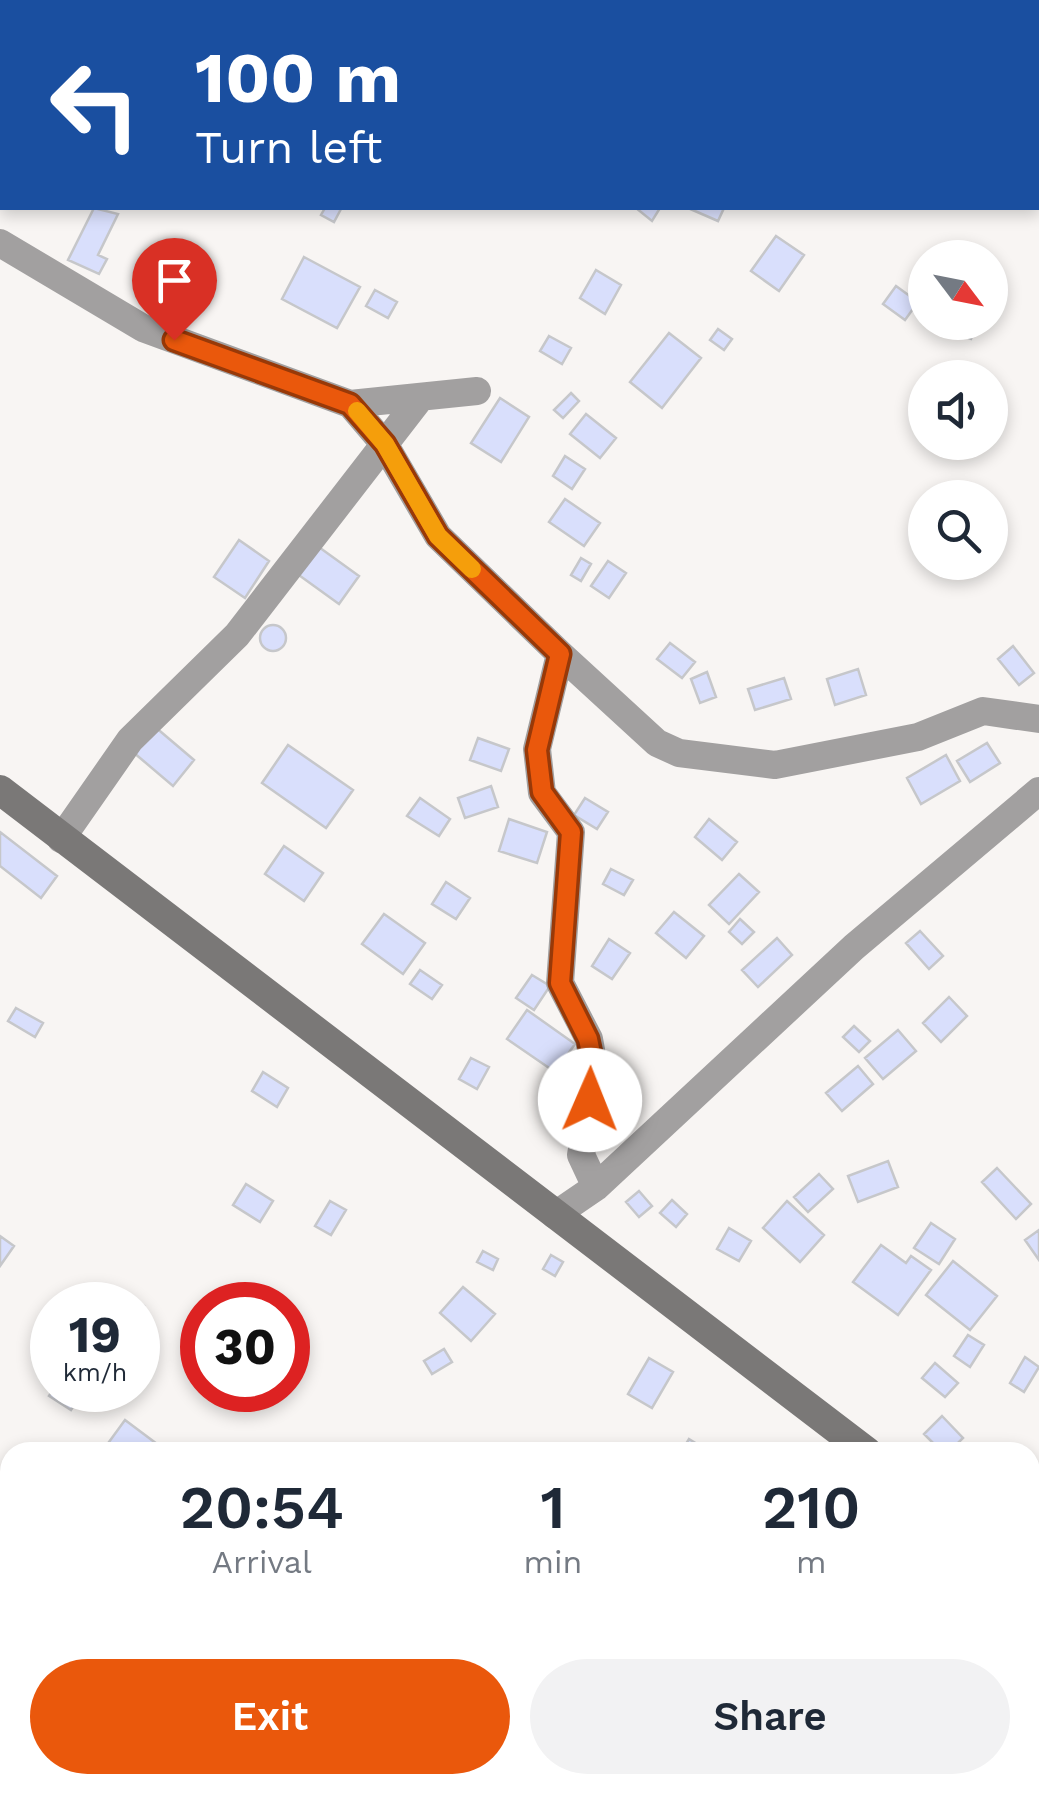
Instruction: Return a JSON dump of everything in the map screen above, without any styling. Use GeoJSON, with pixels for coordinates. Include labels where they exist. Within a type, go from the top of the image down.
{"type":"FeatureCollection","features":[{"type":"Feature","properties":{"kind":"main road"},"geometry":{"type":"LineString","coordinates":[[0,790],[854,1442]]}},
{"type":"Feature","properties":{"kind":"street"},"geometry":{"type":"LineString","coordinates":[[0,243],[143,328],[350,404],[477,391]]}},
{"type":"Feature","properties":{"kind":"street"},"geometry":{"type":"LineString","coordinates":[[61,840],[130,740],[237,635],[422,397]]}},
{"type":"Feature","properties":{"kind":"street"},"geometry":{"type":"LineString","coordinates":[[350,404],[385,444],[438,536],[657,743],[679,753],[775,764],[918,737],[983,711],[1039,719]]}},
{"type":"Feature","properties":{"kind":"street"},"geometry":{"type":"LineString","coordinates":[[560,654],[537,750],[542,792],[571,832],[560,983],[588,1039],[595,1072],[581,1155],[596,1187]]}},
{"type":"Feature","properties":{"kind":"street"},"geometry":{"type":"LineString","coordinates":[[554,1215],[596,1187],[854,947],[1039,791]]}},
{"type":"Feature","properties":{"kind":"building"},"geometry":{"type":"Polygon","coordinates":[[[93,210],[118,214],[98,255],[107,259],[99,274],[68,260],[93,210]]]}},
{"type":"Feature","properties":{"kind":"building"},"geometry":{"type":"Polygon","coordinates":[[[324,210],[340,210],[334,222],[321,215],[324,210]]]}},
{"type":"Feature","properties":{"kind":"building"},"geometry":{"type":"Polygon","coordinates":[[[638,210],[659,210],[652,221],[638,210]]]}},
{"type":"Feature","properties":{"kind":"building"},"geometry":{"type":"Polygon","coordinates":[[[693,210],[723,210],[718,221],[693,210]]]}},
{"type":"Feature","properties":{"kind":"building"},"geometry":{"type":"Polygon","coordinates":[[[776,236],[804,255],[779,291],[751,271],[776,236]]]}},
{"type":"Feature","properties":{"kind":"building"},"geometry":{"type":"Polygon","coordinates":[[[304,257],[360,287],[337,328],[282,299],[304,257]]]}},
{"type":"Feature","properties":{"kind":"building"},"geometry":{"type":"Polygon","coordinates":[[[596,270],[621,285],[605,314],[580,298],[596,270]]]}},
{"type":"Feature","properties":{"kind":"building"},"geometry":{"type":"Polygon","coordinates":[[[896,286],[908,295],[908,316],[905,320],[883,304],[896,286]]]}},
{"type":"Feature","properties":{"kind":"building"},"geometry":{"type":"Polygon","coordinates":[[[375,290],[397,302],[388,318],[366,306],[375,290]]]}},
{"type":"Feature","properties":{"kind":"building"},"geometry":{"type":"Polygon","coordinates":[[[718,329],[732,339],[724,350],[710,340],[718,329]]]}},
{"type":"Feature","properties":{"kind":"building"},"geometry":{"type":"Polygon","coordinates":[[[669,333],[701,358],[662,408],[630,382],[669,333]]]}},
{"type":"Feature","properties":{"kind":"building"},"geometry":{"type":"Polygon","coordinates":[[[549,336],[571,348],[562,364],[540,351],[549,336]]]}},
{"type":"Feature","properties":{"kind":"building"},"geometry":{"type":"Polygon","coordinates":[[[571,393],[579,401],[563,418],[554,410],[571,393]]]}},
{"type":"Feature","properties":{"kind":"building"},"geometry":{"type":"Polygon","coordinates":[[[500,398],[529,417],[501,462],[471,443],[500,398]]]}},
{"type":"Feature","properties":{"kind":"building"},"geometry":{"type":"Polygon","coordinates":[[[586,414],[616,438],[600,458],[570,434],[586,414]]]}},
{"type":"Feature","properties":{"kind":"building"},"geometry":{"type":"Polygon","coordinates":[[[565,456],[585,469],[572,489],[553,476],[565,456]]]}},
{"type":"Feature","properties":{"kind":"building"},"geometry":{"type":"Polygon","coordinates":[[[565,499],[600,523],[584,546],[549,522],[565,499]]]}},
{"type":"Feature","properties":{"kind":"building"},"geometry":{"type":"Polygon","coordinates":[[[239,540],[269,561],[245,598],[214,577],[239,540]]]}},
{"type":"Feature","properties":{"kind":"building"},"geometry":{"type":"Polygon","coordinates":[[[316,545],[359,576],[339,604],[296,573],[316,545]]]}},
{"type":"Feature","properties":{"kind":"building"},"geometry":{"type":"Polygon","coordinates":[[[581,558],[591,564],[581,581],[571,575],[581,558]]]}},
{"type":"Feature","properties":{"kind":"building"},"geometry":{"type":"Polygon","coordinates":[[[608,561],[626,573],[609,598],[591,586],[608,561]]]}},
{"type":"Feature","properties":{"kind":"building"},"geometry":{"type":"Polygon","coordinates":[[[273,625],[282,629],[286,638],[282,647],[273,651],[264,647],[260,638],[264,629],[273,625]]]}},
{"type":"Feature","properties":{"kind":"building"},"geometry":{"type":"Polygon","coordinates":[[[670,643],[695,662],[682,678],[657,659],[670,643]]]}},
{"type":"Feature","properties":{"kind":"building"},"geometry":{"type":"Polygon","coordinates":[[[1013,646],[1034,673],[1019,685],[998,659],[1013,646]]]}},
{"type":"Feature","properties":{"kind":"building"},"geometry":{"type":"Polygon","coordinates":[[[858,669],[866,695],[835,705],[827,679],[858,669]]]}},
{"type":"Feature","properties":{"kind":"building"},"geometry":{"type":"Polygon","coordinates":[[[707,672],[716,697],[700,703],[691,679],[707,672]]]}},
{"type":"Feature","properties":{"kind":"building"},"geometry":{"type":"Polygon","coordinates":[[[784,678],[791,699],[755,710],[748,689],[784,678]]]}},
{"type":"Feature","properties":{"kind":"building"},"geometry":{"type":"Polygon","coordinates":[[[154,726],[194,760],[173,786],[133,752],[154,726]]]}},
{"type":"Feature","properties":{"kind":"building"},"geometry":{"type":"Polygon","coordinates":[[[478,738],[509,749],[501,771],[470,760],[478,738]]]}},
{"type":"Feature","properties":{"kind":"building"},"geometry":{"type":"Polygon","coordinates":[[[987,743],[1000,763],[970,782],[957,761],[987,743]]]}},
{"type":"Feature","properties":{"kind":"building"},"geometry":{"type":"Polygon","coordinates":[[[288,745],[353,790],[326,828],[262,783],[288,745]]]}},
{"type":"Feature","properties":{"kind":"building"},"geometry":{"type":"Polygon","coordinates":[[[946,755],[960,781],[921,804],[907,778],[946,755]]]}},
{"type":"Feature","properties":{"kind":"building"},"geometry":{"type":"Polygon","coordinates":[[[491,786],[498,807],[465,818],[458,798],[491,786]]]}},
{"type":"Feature","properties":{"kind":"building"},"geometry":{"type":"Polygon","coordinates":[[[420,798],[450,819],[439,836],[407,816],[420,798]]]}},
{"type":"Feature","properties":{"kind":"building"},"geometry":{"type":"Polygon","coordinates":[[[585,798],[608,812],[597,829],[574,815],[585,798]]]}},
{"type":"Feature","properties":{"kind":"building"},"geometry":{"type":"Polygon","coordinates":[[[509,819],[547,832],[537,863],[499,851],[509,819]]]}},
{"type":"Feature","properties":{"kind":"building"},"geometry":{"type":"Polygon","coordinates":[[[709,819],[737,842],[722,860],[695,837],[709,819]]]}},
{"type":"Feature","properties":{"kind":"building"},"geometry":{"type":"Polygon","coordinates":[[[0,832],[57,876],[41,898],[0,866],[0,832]]]}},
{"type":"Feature","properties":{"kind":"building"},"geometry":{"type":"Polygon","coordinates":[[[284,846],[323,873],[304,901],[265,874],[284,846]]]}},
{"type":"Feature","properties":{"kind":"building"},"geometry":{"type":"Polygon","coordinates":[[[611,869],[633,880],[624,895],[603,884],[611,869]]]}},
{"type":"Feature","properties":{"kind":"building"},"geometry":{"type":"Polygon","coordinates":[[[739,874],[759,892],[729,924],[709,905],[739,874]]]}},
{"type":"Feature","properties":{"kind":"building"},"geometry":{"type":"Polygon","coordinates":[[[446,882],[470,898],[456,919],[432,904],[446,882]]]}},
{"type":"Feature","properties":{"kind":"building"},"geometry":{"type":"Polygon","coordinates":[[[674,912],[704,936],[686,958],[656,933],[674,912]]]}},
{"type":"Feature","properties":{"kind":"building"},"geometry":{"type":"Polygon","coordinates":[[[384,914],[425,943],[403,974],[362,944],[384,914]]]}},
{"type":"Feature","properties":{"kind":"building"},"geometry":{"type":"Polygon","coordinates":[[[740,919],[754,932],[742,944],[729,932],[740,919]]]}},
{"type":"Feature","properties":{"kind":"building"},"geometry":{"type":"Polygon","coordinates":[[[920,931],[943,956],[929,969],[906,943],[920,931]]]}},
{"type":"Feature","properties":{"kind":"building"},"geometry":{"type":"Polygon","coordinates":[[[777,938],[792,955],[758,987],[742,970],[777,938]]]}},
{"type":"Feature","properties":{"kind":"building"},"geometry":{"type":"Polygon","coordinates":[[[609,939],[630,953],[612,979],[592,966],[609,939]]]}},
{"type":"Feature","properties":{"kind":"building"},"geometry":{"type":"Polygon","coordinates":[[[420,970],[442,985],[432,999],[410,984],[420,970]]]}},
{"type":"Feature","properties":{"kind":"building"},"geometry":{"type":"Polygon","coordinates":[[[532,975],[550,986],[534,1010],[516,998],[532,975]]]}},
{"type":"Feature","properties":{"kind":"building"},"geometry":{"type":"Polygon","coordinates":[[[949,997],[967,1016],[941,1042],[923,1023],[949,997]]]}},
{"type":"Feature","properties":{"kind":"building"},"geometry":{"type":"Polygon","coordinates":[[[16,1008],[43,1023],[35,1037],[8,1021],[16,1008]]]}},
{"type":"Feature","properties":{"kind":"building"},"geometry":{"type":"Polygon","coordinates":[[[527,1010],[575,1044],[555,1072],[507,1039],[527,1010]]]}},
{"type":"Feature","properties":{"kind":"building"},"geometry":{"type":"Polygon","coordinates":[[[854,1026],[870,1041],[859,1052],[843,1037],[854,1026]]]}},
{"type":"Feature","properties":{"kind":"building"},"geometry":{"type":"Polygon","coordinates":[[[898,1030],[916,1051],[883,1079],[865,1058],[898,1030]]]}},
{"type":"Feature","properties":{"kind":"building"},"geometry":{"type":"Polygon","coordinates":[[[471,1058],[489,1067],[477,1089],[459,1079],[471,1058]]]}},
{"type":"Feature","properties":{"kind":"building"},"geometry":{"type":"Polygon","coordinates":[[[858,1066],[873,1084],[842,1111],[826,1093],[858,1066]]]}},
{"type":"Feature","properties":{"kind":"building"},"geometry":{"type":"Polygon","coordinates":[[[263,1072],[288,1088],[277,1107],[252,1091],[263,1072]]]}},
{"type":"Feature","properties":{"kind":"building"},"geometry":{"type":"Polygon","coordinates":[[[888,1161],[898,1187],[858,1202],[848,1176],[888,1161]]]}},
{"type":"Feature","properties":{"kind":"building"},"geometry":{"type":"Polygon","coordinates":[[[997,1168],[1031,1204],[1016,1219],[982,1182],[997,1168]]]}},
{"type":"Feature","properties":{"kind":"building"},"geometry":{"type":"Polygon","coordinates":[[[819,1174],[833,1189],[808,1212],[794,1197],[819,1174]]]}},
{"type":"Feature","properties":{"kind":"building"},"geometry":{"type":"Polygon","coordinates":[[[246,1184],[273,1201],[260,1222],[233,1205],[246,1184]]]}},
{"type":"Feature","properties":{"kind":"building"},"geometry":{"type":"Polygon","coordinates":[[[639,1191],[652,1206],[639,1217],[626,1202],[639,1191]]]}},
{"type":"Feature","properties":{"kind":"building"},"geometry":{"type":"Polygon","coordinates":[[[672,1200],[687,1214],[676,1227],[660,1213],[672,1200]]]}},
{"type":"Feature","properties":{"kind":"building"},"geometry":{"type":"Polygon","coordinates":[[[330,1201],[346,1210],[331,1235],[315,1226],[330,1201]]]}},
{"type":"Feature","properties":{"kind":"building"},"geometry":{"type":"Polygon","coordinates":[[[787,1201],[824,1235],[800,1262],[763,1228],[787,1201]]]}},
{"type":"Feature","properties":{"kind":"building"},"geometry":{"type":"Polygon","coordinates":[[[931,1223],[955,1239],[939,1264],[914,1248],[931,1223]]]}},
{"type":"Feature","properties":{"kind":"building"},"geometry":{"type":"Polygon","coordinates":[[[729,1228],[751,1241],[739,1261],[717,1249],[729,1228]]]}},
{"type":"Feature","properties":{"kind":"building"},"geometry":{"type":"Polygon","coordinates":[[[1039,1230],[1039,1260],[1025,1240],[1039,1230]]]}},
{"type":"Feature","properties":{"kind":"building"},"geometry":{"type":"Polygon","coordinates":[[[0,1236],[14,1246],[0,1266],[0,1236]]]}},
{"type":"Feature","properties":{"kind":"building"},"geometry":{"type":"Polygon","coordinates":[[[881,1245],[906,1263],[911,1256],[931,1270],[898,1315],[853,1282],[881,1245]]]}},
{"type":"Feature","properties":{"kind":"building"},"geometry":{"type":"Polygon","coordinates":[[[483,1251],[498,1259],[493,1270],[477,1262],[483,1251]]]}},
{"type":"Feature","properties":{"kind":"building"},"geometry":{"type":"Polygon","coordinates":[[[551,1255],[563,1262],[555,1276],[543,1269],[551,1255]]]}},
{"type":"Feature","properties":{"kind":"building"},"geometry":{"type":"Polygon","coordinates":[[[953,1261],[997,1296],[970,1330],[926,1295],[953,1261]]]}},
{"type":"Feature","properties":{"kind":"building"},"geometry":{"type":"Polygon","coordinates":[[[463,1287],[495,1314],[471,1341],[440,1313],[463,1287]]]}},
{"type":"Feature","properties":{"kind":"building"},"geometry":{"type":"Polygon","coordinates":[[[968,1335],[984,1345],[970,1367],[954,1356],[968,1335]]]}},
{"type":"Feature","properties":{"kind":"building"},"geometry":{"type":"Polygon","coordinates":[[[444,1349],[452,1362],[432,1374],[424,1361],[444,1349]]]}},
{"type":"Feature","properties":{"kind":"building"},"geometry":{"type":"Polygon","coordinates":[[[1025,1357],[1039,1367],[1024,1392],[1010,1383],[1025,1357]]]}},
{"type":"Feature","properties":{"kind":"building"},"geometry":{"type":"Polygon","coordinates":[[[649,1358],[673,1372],[652,1408],[628,1394],[649,1358]]]}},
{"type":"Feature","properties":{"kind":"building"},"geometry":{"type":"Polygon","coordinates":[[[935,1363],[958,1383],[945,1397],[922,1378],[935,1363]]]}},
{"type":"Feature","properties":{"kind":"building"},"geometry":{"type":"Polygon","coordinates":[[[942,1416],[963,1438],[959,1442],[932,1442],[924,1434],[942,1416]]]}},
{"type":"Feature","properties":{"kind":"building"},"geometry":{"type":"Polygon","coordinates":[[[125,1420],[154,1442],[109,1442],[125,1420]]]}},
{"type":"Feature","properties":{"kind":"slow traffic"},"geometry":{"type":"LineString","coordinates":[[357,411],[385,444],[438,536],[472,569]]}},
{"type":"Feature","properties":{"kind":"route"},"geometry":{"type":"LineString","coordinates":[[174,340],[350,404],[385,444],[438,536],[560,654],[537,750],[542,792],[571,832],[560,983],[588,1039],[595,1072],[590,1100]]}}]}
